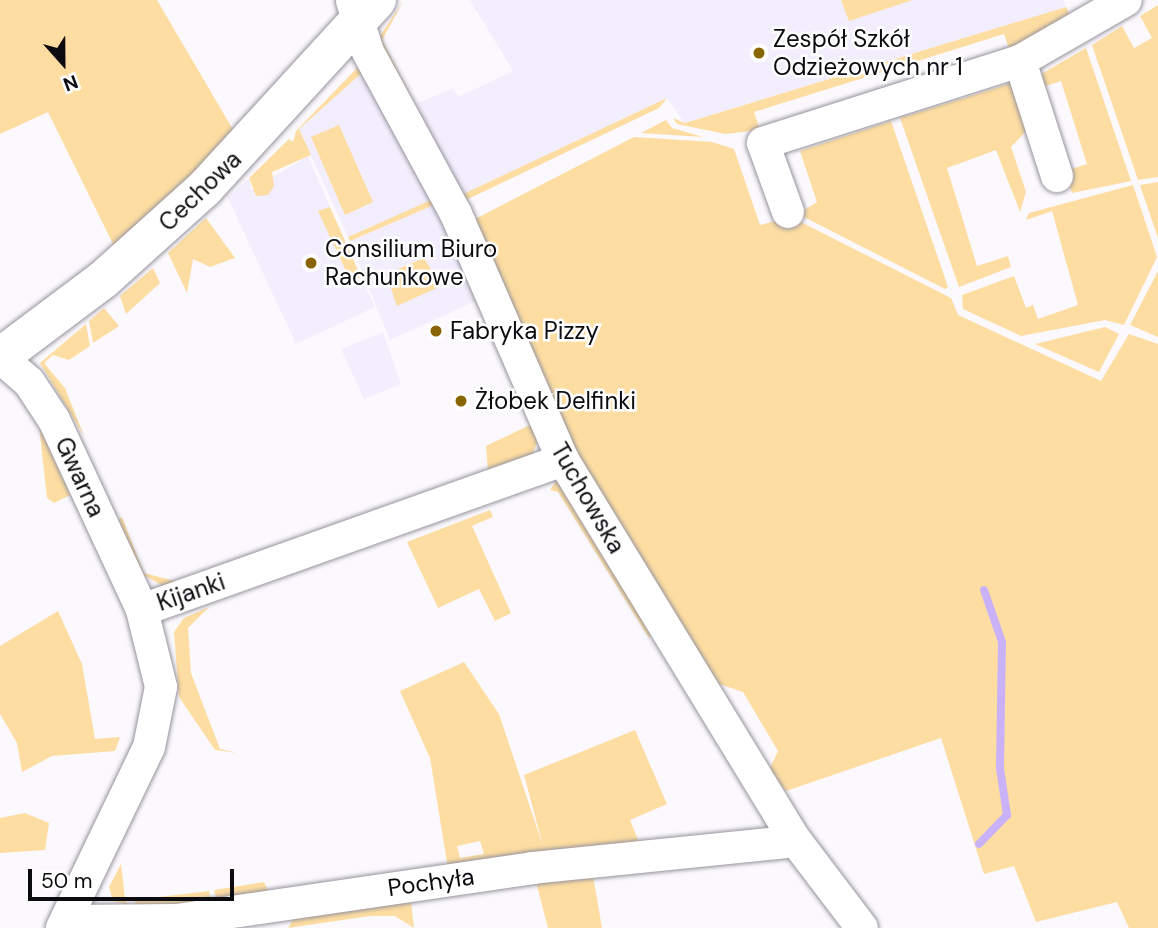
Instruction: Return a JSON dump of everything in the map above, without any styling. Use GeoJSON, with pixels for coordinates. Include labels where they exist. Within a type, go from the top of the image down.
{"type":"FeatureCollection","features":[{"type":"Feature","properties":{"kind":"street"},"geometry":{"type":"LineString","coordinates":[[788,212],[763,143],[1020,61],[1126,0]]}},
{"type":"Feature","properties":{"kind":"street","name":"Cechowa"},"geometry":{"type":"LineString","coordinates":[[0,357],[104,279],[204,190],[363,8]]}},
{"type":"Feature","properties":{"kind":"street","name":"Tuchowska"},"geometry":{"type":"LineString","coordinates":[[363,8],[368,52],[456,215],[563,460],[796,841],[862,928]]}},
{"type":"Feature","properties":{"kind":"street"},"geometry":{"type":"LineString","coordinates":[[1020,61],[1057,176]]}},
{"type":"Feature","properties":{"kind":"street","name":"Gwarna"},"geometry":{"type":"LineString","coordinates":[[0,357],[29,382],[54,420],[142,610]]}},
{"type":"Feature","properties":{"kind":"street","name":"Kijanki"},"geometry":{"type":"LineString","coordinates":[[64,924],[102,854],[160,705],[158,666],[142,610],[563,460]]}},
{"type":"Feature","properties":{"kind":"street","name":"Pochyła"},"geometry":{"type":"LineString","coordinates":[[64,924],[269,917],[532,868],[796,841]]}},
{"type":"Feature","properties":{"kind":"shaded area"},"geometry":{"type":"Polygon","coordinates":[[[0,0],[157,0],[235,133],[115,248],[48,112],[0,134],[0,0]]]}},
{"type":"Feature","properties":{"kind":"shaded area"},"geometry":{"type":"Polygon","coordinates":[[[404,0],[382,40],[437,147],[378,39],[404,0]]]}},
{"type":"Feature","properties":{"kind":"shaded area"},"geometry":{"type":"Polygon","coordinates":[[[470,0],[1063,0],[1066,7],[684,123],[667,98],[460,196],[416,104],[453,88],[458,97],[513,71],[470,0]]]}},
{"type":"Feature","properties":{"kind":"shaded area"},"geometry":{"type":"Polygon","coordinates":[[[841,0],[913,0],[849,21],[841,0]]]}},
{"type":"Feature","properties":{"kind":"shaded area"},"geometry":{"type":"Polygon","coordinates":[[[1158,5],[1158,177],[1138,180],[1092,45],[1122,26],[1134,48],[1152,38],[1140,16],[1158,5]]]}},
{"type":"Feature","properties":{"kind":"shaded area"},"geometry":{"type":"Polygon","coordinates":[[[1066,7],[1072,18],[1010,51],[1004,34],[754,112],[760,130],[725,134],[677,124],[673,118],[685,123],[1066,7]]]}},
{"type":"Feature","properties":{"kind":"shaded area"},"geometry":{"type":"Polygon","coordinates":[[[1086,48],[1131,181],[1072,193],[1065,171],[1087,164],[1061,81],[1039,88],[1036,77],[1086,48]]]}},
{"type":"Feature","properties":{"kind":"shaded area"},"geometry":{"type":"Polygon","coordinates":[[[361,64],[442,210],[439,216],[434,205],[350,241],[348,237],[431,200],[363,72],[299,129],[311,155],[272,172],[274,186],[268,195],[256,196],[249,178],[289,139],[293,142],[296,131],[361,64]]]}},
{"type":"Feature","properties":{"kind":"shaded area"},"geometry":{"type":"Polygon","coordinates":[[[363,72],[432,200],[348,237],[299,129],[363,72]]]}},
{"type":"Feature","properties":{"kind":"shaded area"},"geometry":{"type":"Polygon","coordinates":[[[1012,83],[1031,126],[1011,147],[1026,192],[1020,212],[996,150],[947,168],[977,266],[1008,256],[1011,267],[959,287],[900,118],[1012,83]]]}},
{"type":"Feature","properties":{"kind":"shaded area"},"geometry":{"type":"Polygon","coordinates":[[[667,98],[659,108],[468,199],[457,197],[667,98]]]}},
{"type":"Feature","properties":{"kind":"shaded area"},"geometry":{"type":"Polygon","coordinates":[[[666,120],[672,128],[703,137],[641,133],[666,120]]]}},
{"type":"Feature","properties":{"kind":"shaded area"},"geometry":{"type":"Polygon","coordinates":[[[891,121],[948,287],[945,289],[798,214],[817,202],[800,151],[891,121]]]}},
{"type":"Feature","properties":{"kind":"shaded area"},"geometry":{"type":"Polygon","coordinates":[[[339,125],[373,202],[345,215],[311,137],[339,125]]]}},
{"type":"Feature","properties":{"kind":"shaded area"},"geometry":{"type":"Polygon","coordinates":[[[634,137],[712,142],[734,149],[760,225],[791,217],[951,298],[958,315],[1101,381],[1129,334],[1158,344],[1158,928],[1129,928],[1117,902],[1036,922],[1014,866],[984,874],[941,738],[786,791],[781,785],[770,768],[778,751],[743,692],[719,684],[573,448],[475,219],[634,137]]]}},
{"type":"Feature","properties":{"kind":"shaded area"},"geometry":{"type":"Polygon","coordinates":[[[308,156],[330,207],[319,212],[350,281],[361,277],[375,307],[296,344],[228,198],[249,178],[251,190],[308,156]]]}},
{"type":"Feature","properties":{"kind":"shaded area"},"geometry":{"type":"Polygon","coordinates":[[[1158,182],[1158,238],[1140,185],[1158,182]]]}},
{"type":"Feature","properties":{"kind":"shaded area"},"geometry":{"type":"Polygon","coordinates":[[[1133,185],[1157,257],[1124,325],[1105,320],[1021,336],[963,309],[962,295],[1014,276],[1026,308],[1033,305],[1038,319],[1078,305],[1052,211],[1026,220],[1029,213],[1133,185]]]}},
{"type":"Feature","properties":{"kind":"shaded area"},"geometry":{"type":"Polygon","coordinates":[[[434,205],[480,299],[390,340],[350,241],[434,205]]]}},
{"type":"Feature","properties":{"kind":"shaded area"},"geometry":{"type":"Polygon","coordinates":[[[330,207],[361,277],[351,282],[318,211],[330,207]]]}},
{"type":"Feature","properties":{"kind":"shaded area"},"geometry":{"type":"Polygon","coordinates":[[[206,218],[235,258],[210,267],[193,259],[187,293],[168,253],[206,218]]]}},
{"type":"Feature","properties":{"kind":"shaded area"},"geometry":{"type":"Polygon","coordinates":[[[424,258],[441,286],[397,306],[386,274],[424,258]]]}},
{"type":"Feature","properties":{"kind":"shaded area"},"geometry":{"type":"Polygon","coordinates":[[[153,268],[160,283],[126,314],[120,296],[153,268]]]}},
{"type":"Feature","properties":{"kind":"shaded area"},"geometry":{"type":"Polygon","coordinates":[[[1158,271],[1158,337],[1130,325],[1158,271]]]}},
{"type":"Feature","properties":{"kind":"shaded area"},"geometry":{"type":"Polygon","coordinates":[[[104,308],[119,326],[93,343],[89,321],[104,308]]]}},
{"type":"Feature","properties":{"kind":"shaded area"},"geometry":{"type":"Polygon","coordinates":[[[86,324],[90,346],[69,360],[53,355],[44,363],[65,388],[84,436],[40,363],[86,324]]]}},
{"type":"Feature","properties":{"kind":"shaded area"},"geometry":{"type":"Polygon","coordinates":[[[1105,327],[1119,334],[1099,372],[1035,344],[1105,327]]]}},
{"type":"Feature","properties":{"kind":"shaded area"},"geometry":{"type":"Polygon","coordinates":[[[383,332],[401,384],[364,399],[341,349],[383,332]]]}},
{"type":"Feature","properties":{"kind":"shaded area"},"geometry":{"type":"Polygon","coordinates":[[[532,424],[538,441],[532,455],[488,472],[486,446],[532,424]]]}},
{"type":"Feature","properties":{"kind":"shaded area"},"geometry":{"type":"Polygon","coordinates":[[[39,425],[70,495],[54,503],[47,498],[39,425]]]}},
{"type":"Feature","properties":{"kind":"shaded area"},"geometry":{"type":"Polygon","coordinates":[[[558,478],[655,628],[649,638],[558,492],[550,490],[558,478]]]}},
{"type":"Feature","properties":{"kind":"shaded area"},"geometry":{"type":"Polygon","coordinates":[[[490,510],[493,517],[472,526],[511,613],[495,621],[479,589],[438,608],[407,542],[490,510]]]}},
{"type":"Feature","properties":{"kind":"shaded area"},"geometry":{"type":"Polygon","coordinates":[[[122,517],[144,573],[179,582],[163,586],[144,575],[118,520],[122,517]]]}},
{"type":"Feature","properties":{"kind":"shaded area"},"geometry":{"type":"Polygon","coordinates":[[[209,607],[188,628],[191,673],[220,749],[237,753],[215,750],[179,697],[174,632],[184,618],[209,607]]]}},
{"type":"Feature","properties":{"kind":"shaded area"},"geometry":{"type":"Polygon","coordinates":[[[58,611],[82,664],[95,739],[120,737],[115,751],[52,756],[22,772],[17,743],[0,714],[0,646],[58,611]]]}},
{"type":"Feature","properties":{"kind":"shaded area"},"geometry":{"type":"Polygon","coordinates":[[[464,662],[499,714],[543,846],[524,775],[635,730],[667,804],[630,820],[639,842],[448,868],[430,758],[400,691],[464,662]],[[480,841],[457,846],[460,858],[484,854],[480,841]]]}},
{"type":"Feature","properties":{"kind":"shaded area"},"geometry":{"type":"Polygon","coordinates":[[[25,813],[49,823],[45,850],[0,853],[0,818],[25,813]]]}},
{"type":"Feature","properties":{"kind":"shaded area"},"geometry":{"type":"Polygon","coordinates":[[[121,864],[128,905],[113,901],[109,887],[121,864]]]}},
{"type":"Feature","properties":{"kind":"shaded area"},"geometry":{"type":"Polygon","coordinates":[[[593,876],[602,928],[548,928],[536,882],[593,876]]]}},
{"type":"Feature","properties":{"kind":"shaded area"},"geometry":{"type":"Polygon","coordinates":[[[264,882],[269,892],[217,900],[214,890],[264,882]]]}},
{"type":"Feature","properties":{"kind":"shaded area"},"geometry":{"type":"Polygon","coordinates":[[[209,891],[211,901],[139,911],[134,900],[209,891]]]}},
{"type":"Feature","properties":{"kind":"shaded area"},"geometry":{"type":"Polygon","coordinates":[[[411,902],[414,928],[395,916],[370,916],[288,928],[296,915],[411,902]]]}},
{"type":"Feature","properties":{"kind":"waterway"},"geometry":{"type":"LineString","coordinates":[[979,844],[1007,815],[1000,768],[1002,642],[984,590]]}},
{"type":"Feature","properties":{"kind":"place","name":"Zespół Szkół Odzieżowych nr 1"},"geometry":{"type":"Point","coordinates":[759,53]}},
{"type":"Feature","properties":{"kind":"place","name":"Consilium Biuro Rachunkowe"},"geometry":{"type":"Point","coordinates":[311,263]}},
{"type":"Feature","properties":{"kind":"place","name":"Fabryka Pizzy"},"geometry":{"type":"Point","coordinates":[436,331]}},
{"type":"Feature","properties":{"kind":"place","name":"Żłobek Delfinki"},"geometry":{"type":"Point","coordinates":[461,401]}}]}
